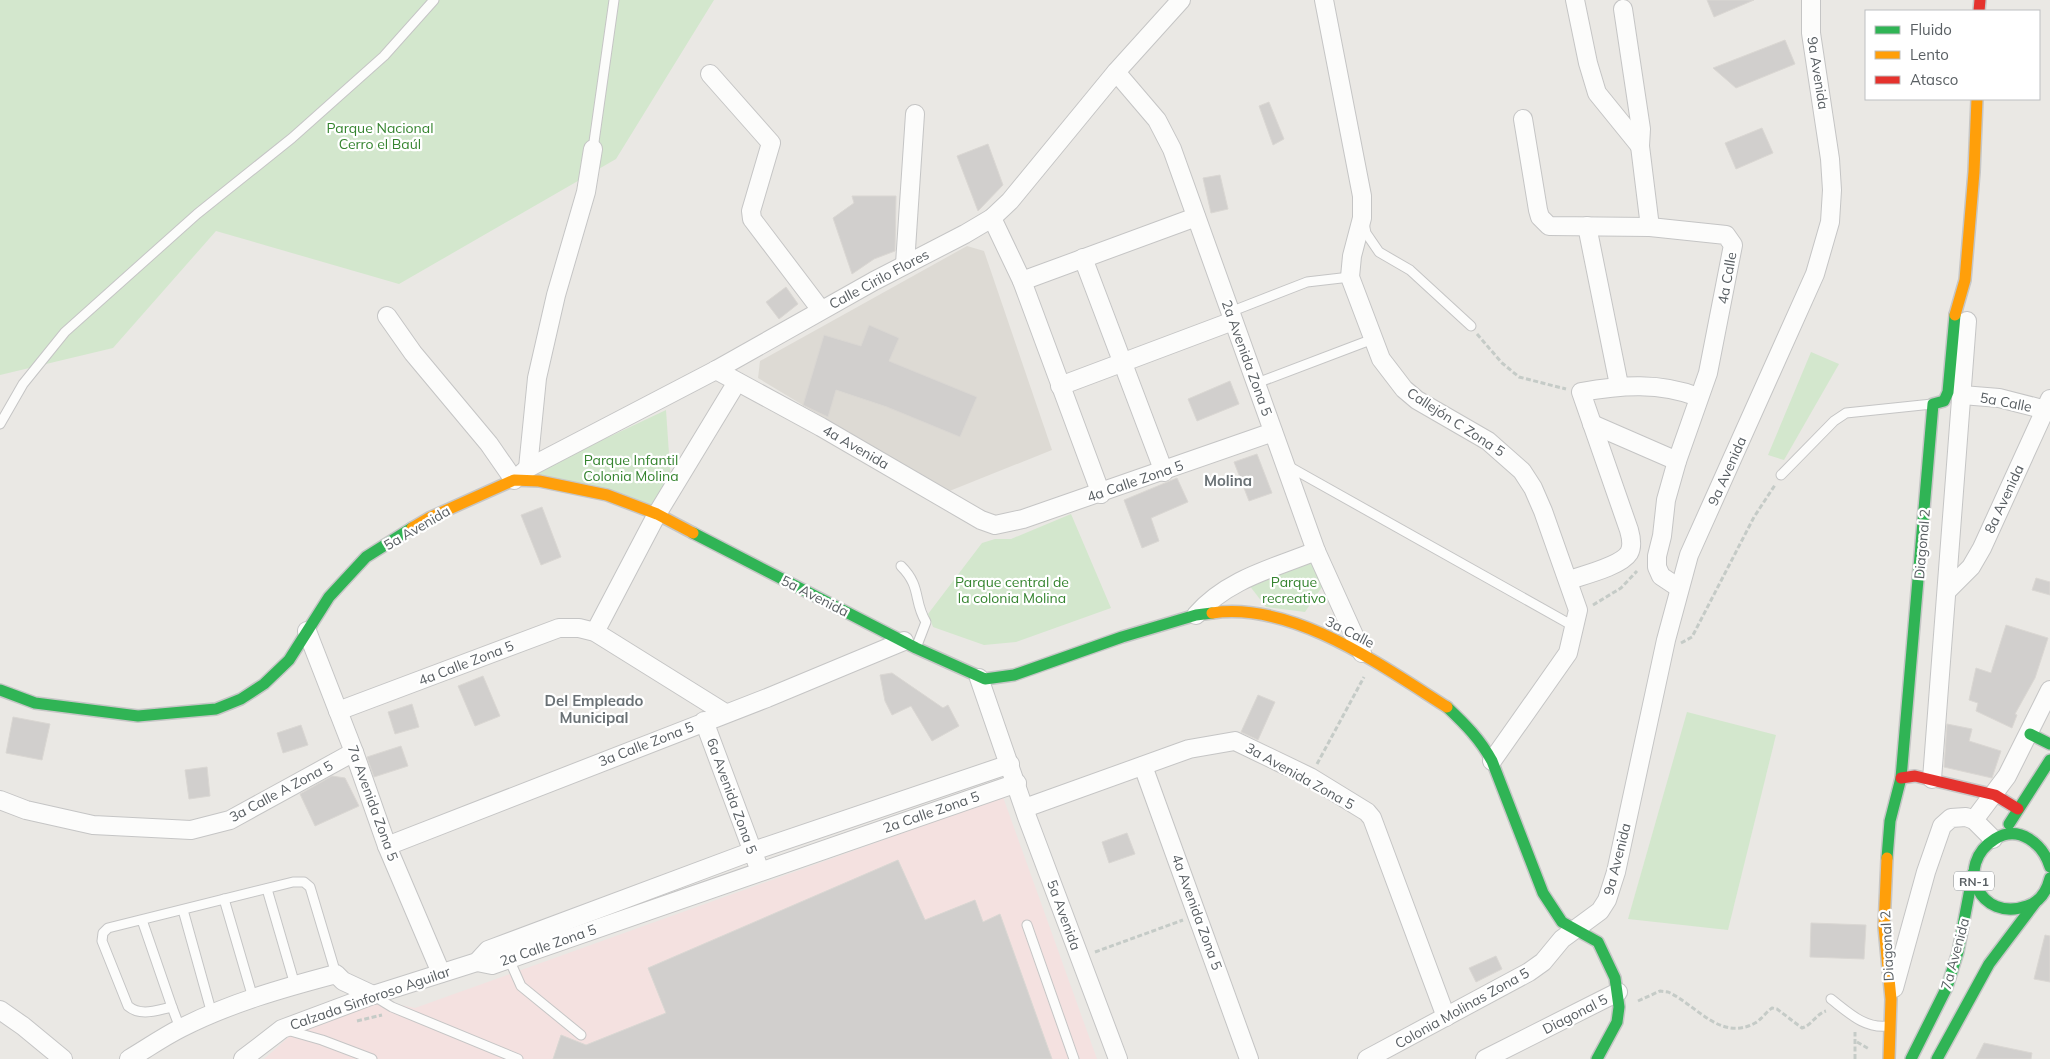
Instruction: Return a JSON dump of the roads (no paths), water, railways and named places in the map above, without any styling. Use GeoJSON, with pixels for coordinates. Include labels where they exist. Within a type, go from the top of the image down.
{"type":"FeatureCollection","features":[{"type":"Feature","properties":{"kind":"street","name":"Calle Cirilo Flores"},"geometry":{"type":"LineString","coordinates":[[514,480],[528,468],[716,370],[821,310],[992,218],[1010,201],[1116,72],[1181,0]]}},
{"type":"Feature","properties":{"kind":"street","name":"Callejón C Zona 5"},"geometry":{"type":"LineString","coordinates":[[1324,0],[1362,196],[1362,218],[1352,256],[1350,277],[1381,359],[1404,389],[1417,400],[1488,441],[1522,471],[1533,488],[1543,510],[1578,610],[1568,653],[1492,761]]}},
{"type":"Feature","properties":{"kind":"street"},"geometry":{"type":"LineString","coordinates":[[1575,0],[1588,64],[1597,93],[1640,146]]}},
{"type":"Feature","properties":{"kind":"street","name":"9a Avenida"},"geometry":{"type":"LineString","coordinates":[[1573,930],[1600,911],[1607,900],[1616,872],[1666,640],[1689,555],[1815,274],[1830,222],[1832,190],[1830,159],[1812,33],[1811,0]]}},
{"type":"Feature","properties":{"kind":"street"},"geometry":{"type":"LineString","coordinates":[[1623,9],[1640,129],[1640,146],[1650,226]]}},
{"type":"Feature","properties":{"kind":"street","name":"2a Avenida Zona 5"},"geometry":{"type":"LineString","coordinates":[[1116,72],[1133,90],[1165,132],[1287,466],[1316,551],[1367,657]]}},
{"type":"Feature","properties":{"kind":"street"},"geometry":{"type":"LineString","coordinates":[[710,74],[771,143],[751,211],[752,219],[821,310]]}},
{"type":"Feature","properties":{"kind":"street"},"geometry":{"type":"LineString","coordinates":[[1932,779],[1962,395],[1968,302],[1965,280],[1974,172],[1976,100]]}},
{"type":"Feature","properties":{"kind":"street"},"geometry":{"type":"LineString","coordinates":[[905,264],[915,114]]}},
{"type":"Feature","properties":{"kind":"street","name":"4a Calle"},"geometry":{"type":"LineString","coordinates":[[1522,119],[1540,216],[1549,226],[1650,226],[1726,235],[1733,245],[1708,373],[1698,397],[1666,500],[1657,561],[1661,576],[1679,588]]}},
{"type":"Feature","properties":{"kind":"street"},"geometry":{"type":"LineString","coordinates":[[528,468],[537,378],[556,295],[586,192],[593,149]]}},
{"type":"Feature","properties":{"kind":"street"},"geometry":{"type":"LineString","coordinates":[[1022,281],[1196,217]]}},
{"type":"Feature","properties":{"kind":"street"},"geometry":{"type":"LineString","coordinates":[[992,218],[1022,281],[1100,494]]}},
{"type":"Feature","properties":{"kind":"street"},"geometry":{"type":"LineString","coordinates":[[1587,226],[1619,385]]}},
{"type":"Feature","properties":{"kind":"street"},"geometry":{"type":"LineString","coordinates":[[1083,258],[1164,472]]}},
{"type":"Feature","properties":{"kind":"street"},"geometry":{"type":"LineString","coordinates":[[1933,404],[1944,401],[1948,392],[1956,306],[1965,280]]}},
{"type":"Feature","properties":{"kind":"street"},"geometry":{"type":"LineString","coordinates":[[387,316],[413,352],[489,444],[514,480]]}},
{"type":"Feature","properties":{"kind":"street"},"geometry":{"type":"LineString","coordinates":[[1060,386],[1122,363],[1232,317]]}},
{"type":"Feature","properties":{"kind":"street","name":"4a Avenida"},"geometry":{"type":"LineString","coordinates":[[716,370],[821,426],[981,520],[995,525]]}},
{"type":"Feature","properties":{"kind":"street"},"geometry":{"type":"LineString","coordinates":[[725,713],[595,632],[657,514],[737,382]]}},
{"type":"Feature","properties":{"kind":"street"},"geometry":{"type":"LineString","coordinates":[[1569,580],[1624,559],[1631,547],[1629,530],[1581,392],[1619,385],[1666,388],[1698,397]]}},
{"type":"Feature","properties":{"kind":"street","name":"5a Calle"},"geometry":{"type":"LineString","coordinates":[[1962,395],[1999,398],[2048,407]]}},
{"type":"Feature","properties":{"kind":"street","name":"Diagonal 2"},"geometry":{"type":"LineString","coordinates":[[1889,1059],[1891,999],[1884,926],[1885,890],[1890,821],[1900,778],[1933,404]]}},
{"type":"Feature","properties":{"kind":"street","name":"8a Avenida"},"geometry":{"type":"LineString","coordinates":[[1947,591],[1971,567],[1982,548],[2048,407]]}},
{"type":"Feature","properties":{"kind":"street"},"geometry":{"type":"LineString","coordinates":[[1592,424],[1677,461]]}},
{"type":"Feature","properties":{"kind":"street","name":"4a Calle Zona 5"},"geometry":{"type":"LineString","coordinates":[[995,525],[1023,519],[1100,494],[1273,432]]}},
{"type":"Feature","properties":{"kind":"street","name":"5a Avenida"},"geometry":{"type":"LineString","coordinates":[[0,690],[35,703],[138,716],[216,709],[241,699],[264,684],[288,660],[329,597],[366,557],[429,518],[514,480],[539,481],[607,494],[657,514],[910,645],[979,678],[1017,783],[1024,808],[1118,1059]]}},
{"type":"Feature","properties":{"kind":"street"},"geometry":{"type":"LineString","coordinates":[[1196,615],[1206,604],[1239,581],[1316,551]]}},
{"type":"Feature","properties":{"kind":"street","name":"3a Calle"},"geometry":{"type":"LineString","coordinates":[[979,678],[995,679],[1014,675],[1131,634],[1196,615],[1223,611],[1255,613],[1278,618],[1337,640],[1447,707],[1468,726],[1483,744],[1492,761],[1532,869],[1543,893],[1562,922],[1573,930]]}},
{"type":"Feature","properties":{"kind":"street","name":"4a Calle Zona 5"},"geometry":{"type":"LineString","coordinates":[[338,711],[559,628],[579,628],[595,632]]}},
{"type":"Feature","properties":{"kind":"street","name":"7a Avenida Zona 5"},"geometry":{"type":"LineString","coordinates":[[307,631],[388,846],[441,973]]}},
{"type":"Feature","properties":{"kind":"street","name":"3a Calle Zona 5"},"geometry":{"type":"LineString","coordinates":[[388,846],[725,713],[910,645]]}},
{"type":"Feature","properties":{"kind":"street"},"geometry":{"type":"LineString","coordinates":[[2047,854],[2034,841],[2025,836],[1998,837],[1974,820],[1995,794],[2030,734],[2050,690]]}},
{"type":"Feature","properties":{"kind":"street","name":"6a Avenida Zona 5"},"geometry":{"type":"LineString","coordinates":[[704,722],[760,870]]}},
{"type":"Feature","properties":{"kind":"street"},"geometry":{"type":"LineString","coordinates":[[2030,734],[2050,744]]}},
{"type":"Feature","properties":{"kind":"street","name":"3a Avenida Zona 5"},"geometry":{"type":"LineString","coordinates":[[1024,808],[1190,749],[1235,741],[1310,777],[1367,812],[1372,818],[1446,1017]]}},
{"type":"Feature","properties":{"kind":"street","name":"3a Calle A Zona 5"},"geometry":{"type":"LineString","coordinates":[[0,800],[26,810],[93,825],[191,830],[230,820],[354,752]]}},
{"type":"Feature","properties":{"kind":"street"},"geometry":{"type":"LineString","coordinates":[[1998,837],[2050,760]]}},
{"type":"Feature","properties":{"kind":"street","name":"2a Calle Zona 5"},"geometry":{"type":"LineString","coordinates":[[477,962],[488,950],[753,851],[1010,764]]}},
{"type":"Feature","properties":{"kind":"street","name":"4a Avenida Zona 5"},"geometry":{"type":"LineString","coordinates":[[1143,766],[1249,1059]]}},
{"type":"Feature","properties":{"kind":"street"},"geometry":{"type":"LineString","coordinates":[[1900,778],[1915,776],[1995,794],[2018,809]]}},
{"type":"Feature","properties":{"kind":"street","name":"2a Calle Zona 5"},"geometry":{"type":"LineString","coordinates":[[477,962],[492,965],[760,870],[1017,783]]}},
{"type":"Feature","properties":{"kind":"street","name":"Diagonal 2"},"geometry":{"type":"LineString","coordinates":[[1891,999],[1939,832],[1951,818],[1966,817],[1974,820]]}},
{"type":"Feature","properties":{"kind":"street","name":"RN-1"},"geometry":{"type":"LineString","coordinates":[[1998,837],[1981,850],[1973,871],[1976,888],[1987,902],[1994,907],[2011,911],[2019,910],[2042,900]]}},
{"type":"Feature","properties":{"kind":"street","name":"7a Avenida"},"geometry":{"type":"LineString","coordinates":[[1911,1059],[1948,987],[1958,952],[1973,871]]}},
{"type":"Feature","properties":{"kind":"street","name":"7a Avenida"},"geometry":{"type":"LineString","coordinates":[[1937,1059],[1989,964],[2042,900],[2050,878]]}},
{"type":"Feature","properties":{"kind":"street","name":"Diagonal 5"},"geometry":{"type":"LineString","coordinates":[[1485,1059],[1618,992],[1603,949],[1590,936],[1573,930]]}},
{"type":"Feature","properties":{"kind":"street","name":"Colonia Molinas Zona 5"},"geometry":{"type":"LineString","coordinates":[[1367,1059],[1529,972],[1543,962],[1562,938],[1573,930]]}},
{"type":"Feature","properties":{"kind":"street","name":"Calzada Sinforoso Aguilar"},"geometry":{"type":"LineString","coordinates":[[243,1059],[282,1029],[373,995],[477,962]]}},
{"type":"Feature","properties":{"kind":"street"},"geometry":{"type":"LineString","coordinates":[[129,1059],[180,1028],[212,1014],[253,998],[336,974],[343,981],[373,995]]}},
{"type":"Feature","properties":{"kind":"street"},"geometry":{"type":"LineString","coordinates":[[1597,1059],[1617,1022],[1618,992]]}},
{"type":"Feature","properties":{"kind":"street"},"geometry":{"type":"LineString","coordinates":[[0,1010],[63,1059]]}},
{"type":"Feature","properties":{"kind":"lane"},"geometry":{"type":"LineString","coordinates":[[0,424],[23,384],[65,332],[198,214],[292,138],[384,56],[434,0]]}},
{"type":"Feature","properties":{"kind":"lane"},"geometry":{"type":"LineString","coordinates":[[593,149],[614,0]]}},
{"type":"Feature","properties":{"kind":"lane"},"geometry":{"type":"LineString","coordinates":[[1362,218],[1366,233],[1379,252],[1410,270],[1471,326]]}},
{"type":"Feature","properties":{"kind":"lane"},"geometry":{"type":"LineString","coordinates":[[1232,317],[1307,282],[1350,277]]}},
{"type":"Feature","properties":{"kind":"lane"},"geometry":{"type":"LineString","coordinates":[[1257,383],[1373,339]]}},
{"type":"Feature","properties":{"kind":"lane"},"geometry":{"type":"LineString","coordinates":[[1781,475],[1834,421],[1846,413],[1933,404]]}},
{"type":"Feature","properties":{"kind":"lane"},"geometry":{"type":"LineString","coordinates":[[1287,466],[1575,628]]}},
{"type":"Feature","properties":{"kind":"lane"},"geometry":{"type":"LineString","coordinates":[[901,566],[911,576],[916,586],[919,607],[926,622],[910,645]]}},
{"type":"Feature","properties":{"kind":"lane"},"geometry":{"type":"LineString","coordinates":[[172,1007],[141,1013],[134,1011],[128,1006],[102,941],[102,934],[108,928],[293,882],[304,882],[310,887],[336,974]]}},
{"type":"Feature","properties":{"kind":"lane"},"geometry":{"type":"LineString","coordinates":[[267,889],[295,985]]}},
{"type":"Feature","properties":{"kind":"lane"},"geometry":{"type":"LineString","coordinates":[[224,900],[253,998]]}},
{"type":"Feature","properties":{"kind":"lane"},"geometry":{"type":"LineString","coordinates":[[183,910],[212,1014]]}},
{"type":"Feature","properties":{"kind":"lane"},"geometry":{"type":"LineString","coordinates":[[142,920],[180,1028]]}},
{"type":"Feature","properties":{"kind":"lane"},"geometry":{"type":"LineString","coordinates":[[1027,925],[1074,1059]]}},
{"type":"Feature","properties":{"kind":"lane"},"geometry":{"type":"LineString","coordinates":[[508,959],[521,986],[581,1035]]}},
{"type":"Feature","properties":{"kind":"lane"},"geometry":{"type":"LineString","coordinates":[[373,995],[392,1007],[518,1059]]}},
{"type":"Feature","properties":{"kind":"lane"},"geometry":{"type":"LineString","coordinates":[[1831,999],[1863,1022],[1878,1027],[1891,1026]]}},
{"type":"Feature","properties":{"kind":"lane"},"geometry":{"type":"LineString","coordinates":[[282,1029],[322,1040],[372,1059]]}},
{"type":"Feature","properties":{"kind":"district","name":"Molina"},"geometry":{"type":"Point","coordinates":[1228,480]}},
{"type":"Feature","properties":{"kind":"district","name":"Del Empleado Municipal"},"geometry":{"type":"Point","coordinates":[594,708]}},
{"type":"Feature","properties":{"kind":"park label","name":"Parque Nacional Cerro el Baúl"},"geometry":{"type":"Point","coordinates":[380,136]}},
{"type":"Feature","properties":{"kind":"park label","name":"Parque Infantil Colonia Molina"},"geometry":{"type":"Point","coordinates":[631,468]}},
{"type":"Feature","properties":{"kind":"park label","name":"Parque central de la colonia Molina"},"geometry":{"type":"Point","coordinates":[1012,590]}},
{"type":"Feature","properties":{"kind":"park label","name":"Parque recreativo"},"geometry":{"type":"Point","coordinates":[1294,590]}}]}
